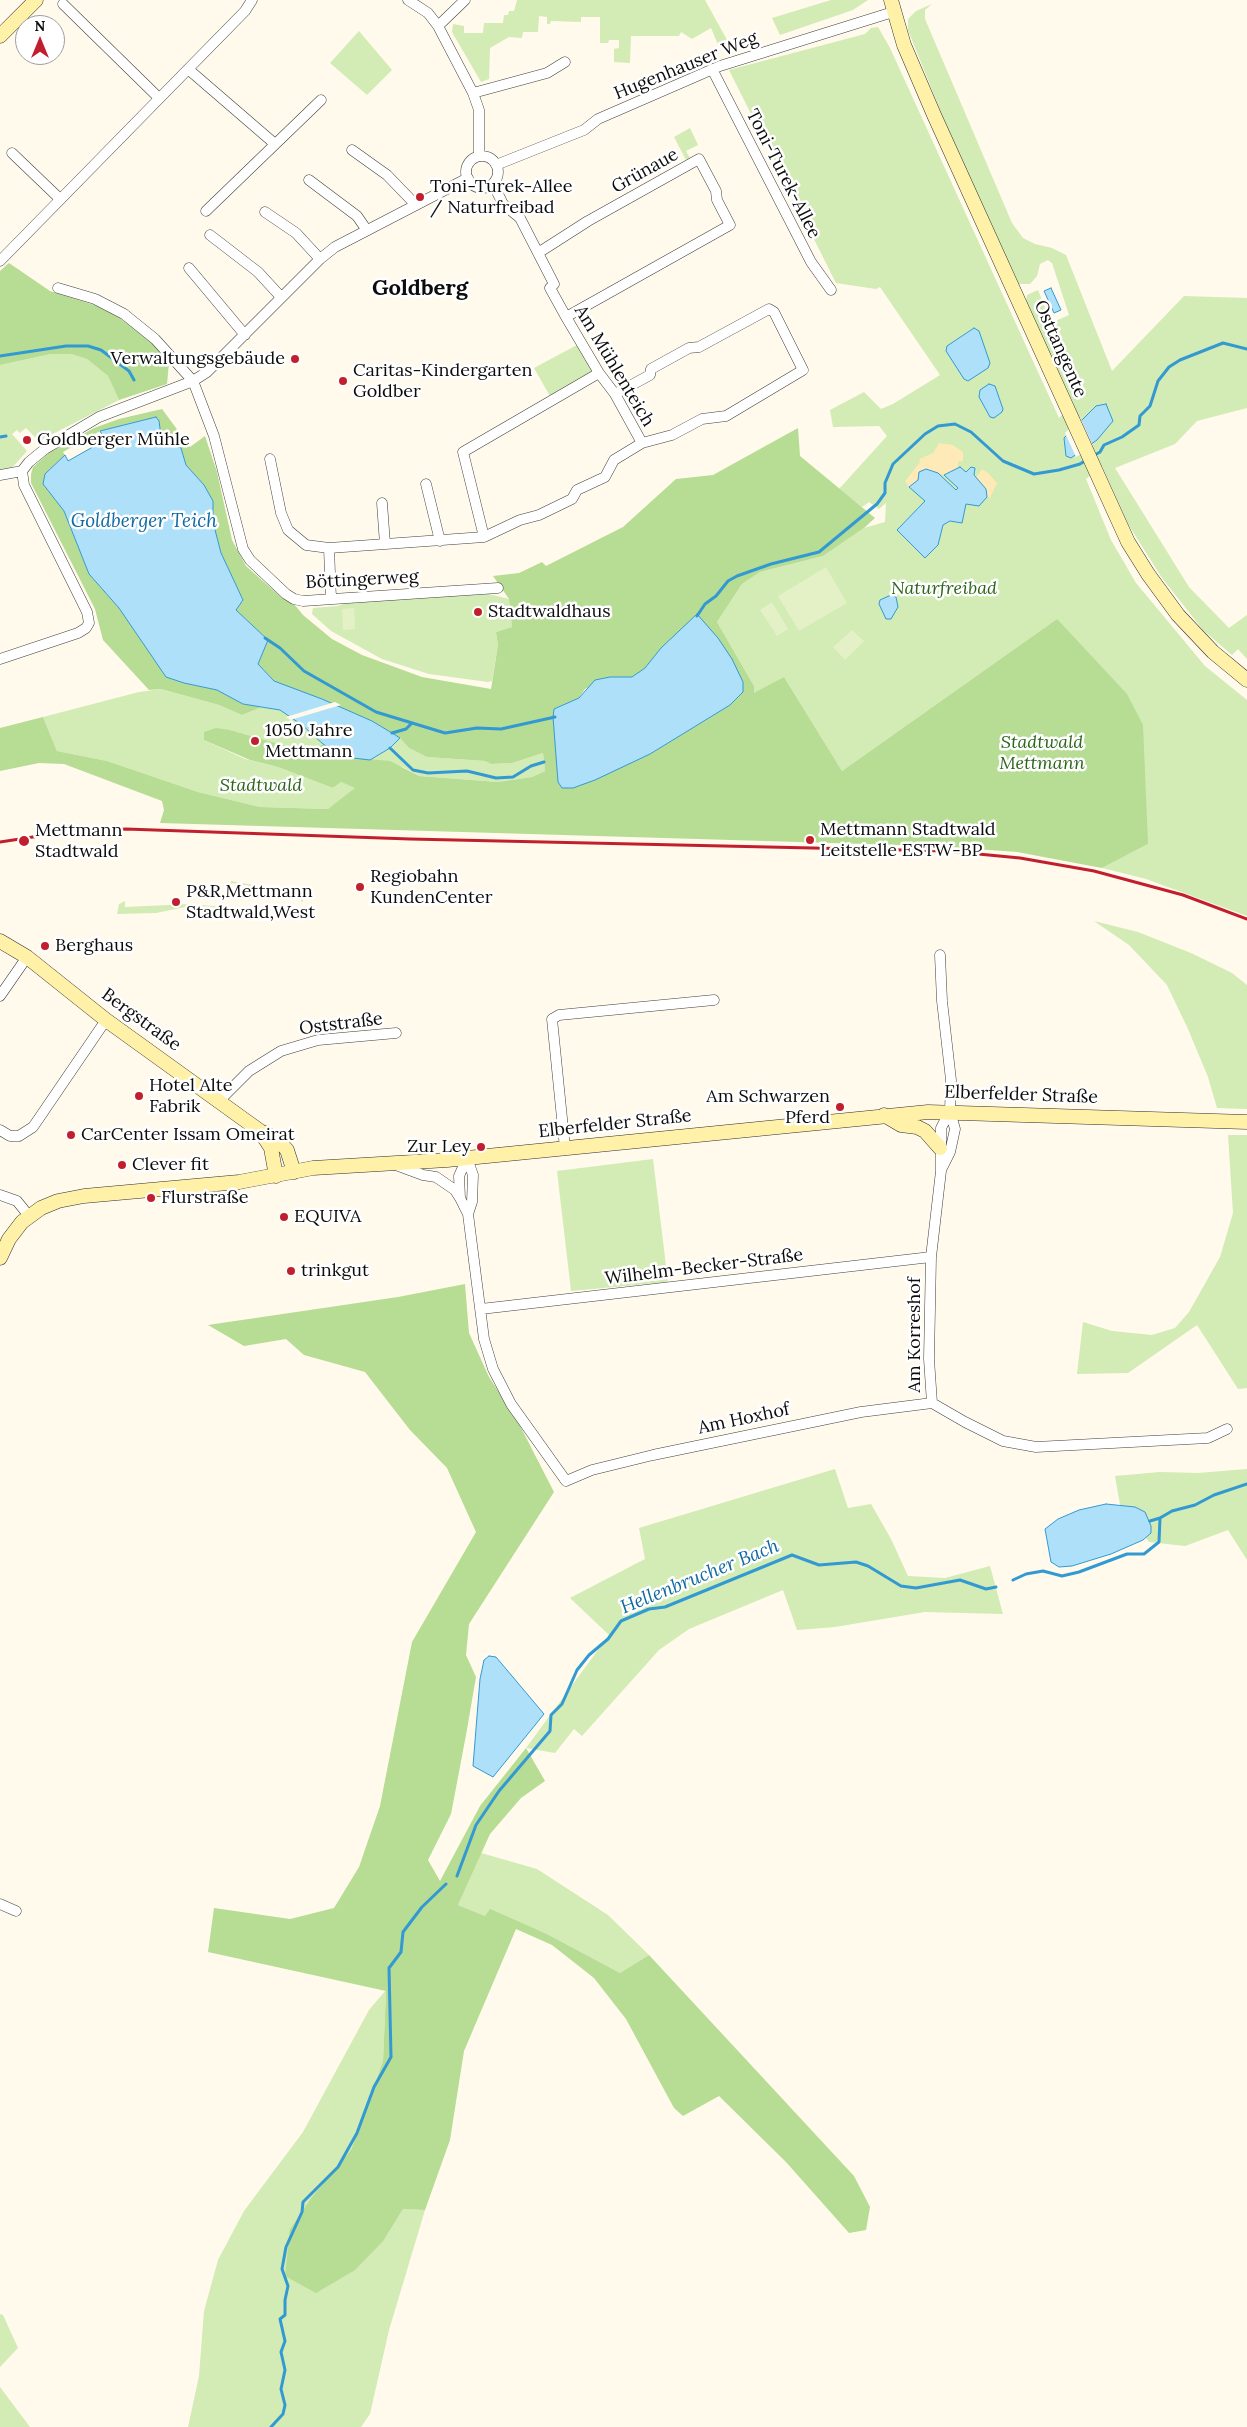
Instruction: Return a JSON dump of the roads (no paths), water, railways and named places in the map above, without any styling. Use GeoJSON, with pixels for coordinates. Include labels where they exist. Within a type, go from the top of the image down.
{"type":"FeatureCollection","features":[{"type":"Feature","properties":{"kind":"main road"},"geometry":{"type":"LineString","coordinates":[[0,36],[36,0]]}},
{"type":"Feature","properties":{"kind":"main road","name":"Osttangente"},"geometry":{"type":"LineString","coordinates":[[892,6],[910,61],[1106,496],[1134,553],[1170,606],[1204,643],[1247,680]]}},
{"type":"Feature","properties":{"kind":"main road","name":"Bergstraße"},"geometry":{"type":"LineString","coordinates":[[0,941],[27,957],[106,1020],[260,1131],[271,1135],[282,1143],[290,1155],[294,1172]]}},
{"type":"Feature","properties":{"kind":"main road","name":"Elberfelder Straße"},"geometry":{"type":"LineString","coordinates":[[29,1216],[49,1204],[84,1196],[239,1182],[330,1167],[467,1158],[884,1115],[950,1112],[1247,1122]]}},
{"type":"Feature","properties":{"kind":"main road"},"geometry":{"type":"LineString","coordinates":[[884,1115],[901,1125],[917,1127],[925,1131],[940,1148]]}},
{"type":"Feature","properties":{"kind":"main road","name":"Bergstraße"},"geometry":{"type":"LineString","coordinates":[[260,1131],[270,1148],[276,1176]]}},
{"type":"Feature","properties":{"kind":"main road"},"geometry":{"type":"LineString","coordinates":[[0,1258],[9,1239],[29,1216]]}},
{"type":"Feature","properties":{"kind":"street"},"geometry":{"type":"LineString","coordinates":[[0,261],[245,11],[252,0]]}},
{"type":"Feature","properties":{"kind":"street"},"geometry":{"type":"LineString","coordinates":[[408,0],[428,13],[438,26],[473,93],[479,110],[479,156]]}},
{"type":"Feature","properties":{"kind":"street"},"geometry":{"type":"LineString","coordinates":[[438,26],[465,0]]}},
{"type":"Feature","properties":{"kind":"street"},"geometry":{"type":"LineString","coordinates":[[63,4],[159,98]]}},
{"type":"Feature","properties":{"kind":"street","name":"Hugenhauser Weg"},"geometry":{"type":"LineString","coordinates":[[496,165],[584,130],[598,119],[712,69],[892,6]]}},
{"type":"Feature","properties":{"kind":"street"},"geometry":{"type":"LineString","coordinates":[[473,93],[547,73],[565,62]]}},
{"type":"Feature","properties":{"kind":"street"},"geometry":{"type":"LineString","coordinates":[[188,69],[275,144]]}},
{"type":"Feature","properties":{"kind":"street","name":"Toni-Turek-Allee"},"geometry":{"type":"LineString","coordinates":[[712,69],[811,262],[831,290]]}},
{"type":"Feature","properties":{"kind":"street"},"geometry":{"type":"LineString","coordinates":[[206,211],[321,100]]}},
{"type":"Feature","properties":{"kind":"street"},"geometry":{"type":"LineString","coordinates":[[352,150],[388,174],[415,204]]}},
{"type":"Feature","properties":{"kind":"street"},"geometry":{"type":"LineString","coordinates":[[12,153],[60,199]]}},
{"type":"Feature","properties":{"kind":"street"},"geometry":{"type":"LineString","coordinates":[[479,156],[489,157],[496,165],[498,175],[493,184],[478,187],[468,178],[468,166],[474,158],[479,156]]}},
{"type":"Feature","properties":{"kind":"street","name":"Grünaue"},"geometry":{"type":"LineString","coordinates":[[538,253],[588,221],[699,159],[716,192],[717,200],[730,225],[566,317]]}},
{"type":"Feature","properties":{"kind":"street"},"geometry":{"type":"LineString","coordinates":[[0,659],[78,632],[86,628],[89,623],[87,612],[24,485],[22,470],[26,464],[38,454],[93,420],[193,382],[207,372],[320,258],[334,247],[468,178]]}},
{"type":"Feature","properties":{"kind":"street"},"geometry":{"type":"LineString","coordinates":[[309,180],[357,216],[366,229]]}},
{"type":"Feature","properties":{"kind":"street","name":"Am Mühlenteich"},"geometry":{"type":"LineString","coordinates":[[270,459],[281,513],[288,530],[306,545],[329,548],[484,538],[520,520],[540,515],[572,500],[577,490],[605,477],[614,460],[642,443],[615,394],[599,373],[550,288],[554,284],[520,218],[503,204],[493,184]]}},
{"type":"Feature","properties":{"kind":"street"},"geometry":{"type":"LineString","coordinates":[[265,212],[296,233],[320,258]]}},
{"type":"Feature","properties":{"kind":"street"},"geometry":{"type":"LineString","coordinates":[[210,235],[258,272],[281,297]]}},
{"type":"Feature","properties":{"kind":"street"},"geometry":{"type":"LineString","coordinates":[[189,268],[245,335]]}},
{"type":"Feature","properties":{"kind":"street"},"geometry":{"type":"LineString","coordinates":[[58,288],[95,299],[136,322],[155,339],[193,382]]}},
{"type":"Feature","properties":{"kind":"street"},"geometry":{"type":"LineString","coordinates":[[615,394],[650,375],[652,369],[689,348],[699,347],[764,309],[769,308],[774,312],[803,370],[726,416],[702,419],[672,435],[642,443]]}},
{"type":"Feature","properties":{"kind":"street"},"geometry":{"type":"LineString","coordinates":[[484,538],[463,452],[599,373]]}},
{"type":"Feature","properties":{"kind":"street","name":"Böttingerweg"},"geometry":{"type":"LineString","coordinates":[[193,382],[214,436],[245,554],[286,594],[294,599],[331,599],[498,588]]}},
{"type":"Feature","properties":{"kind":"street"},"geometry":{"type":"LineString","coordinates":[[0,475],[22,470]]}},
{"type":"Feature","properties":{"kind":"street"},"geometry":{"type":"LineString","coordinates":[[426,484],[440,541]]}},
{"type":"Feature","properties":{"kind":"street"},"geometry":{"type":"LineString","coordinates":[[382,503],[385,544]]}},
{"type":"Feature","properties":{"kind":"street"},"geometry":{"type":"LineString","coordinates":[[329,548],[331,599]]}},
{"type":"Feature","properties":{"kind":"street"},"geometry":{"type":"LineString","coordinates":[[940,955],[942,1001],[951,1080],[950,1112]]}},
{"type":"Feature","properties":{"kind":"street"},"geometry":{"type":"LineString","coordinates":[[0,996],[27,957]]}},
{"type":"Feature","properties":{"kind":"street"},"geometry":{"type":"LineString","coordinates":[[565,1148],[552,1019],[558,1015],[714,1000]]}},
{"type":"Feature","properties":{"kind":"street"},"geometry":{"type":"LineString","coordinates":[[0,1130],[10,1136],[20,1136],[33,1127],[106,1020]]}},
{"type":"Feature","properties":{"kind":"street","name":"Oststraße"},"geometry":{"type":"LineString","coordinates":[[219,1101],[249,1071],[281,1051],[318,1040],[396,1034]]}},
{"type":"Feature","properties":{"kind":"street","name":"Am Korreshof"},"geometry":{"type":"LineString","coordinates":[[950,1112],[941,1128],[941,1171],[931,1257],[928,1359],[932,1403],[965,1422],[1004,1440],[1028,1446],[1208,1438],[1227,1429]]}},
{"type":"Feature","properties":{"kind":"street","name":"Am Korreshof"},"geometry":{"type":"LineString","coordinates":[[941,1171],[950,1152],[955,1129],[950,1112]]}},
{"type":"Feature","properties":{"kind":"street"},"geometry":{"type":"LineString","coordinates":[[460,1198],[459,1176],[467,1158]]}},
{"type":"Feature","properties":{"kind":"street"},"geometry":{"type":"LineString","coordinates":[[467,1158],[473,1175],[472,1202],[468,1214]]}},
{"type":"Feature","properties":{"kind":"street"},"geometry":{"type":"LineString","coordinates":[[395,1164],[423,1175],[436,1177],[455,1190],[460,1198],[468,1214],[481,1309]]}},
{"type":"Feature","properties":{"kind":"street"},"geometry":{"type":"LineString","coordinates":[[0,1195],[17,1201],[29,1216]]}},
{"type":"Feature","properties":{"kind":"street","name":"Wilhelm-Becker-Straße"},"geometry":{"type":"LineString","coordinates":[[481,1309],[931,1257]]}},
{"type":"Feature","properties":{"kind":"street","name":"Am Hoxhof"},"geometry":{"type":"LineString","coordinates":[[481,1309],[484,1339],[493,1369],[511,1404],[566,1481],[592,1470],[653,1455],[861,1412],[932,1403]]}},
{"type":"Feature","properties":{"kind":"street"},"geometry":{"type":"LineString","coordinates":[[0,1904],[16,1911]]}},
{"type":"Feature","properties":{"kind":"water"},"geometry":{"type":"Polygon","coordinates":[[[1051,288],[1061,310],[1054,313],[1044,291],[1051,288]]]}},
{"type":"Feature","properties":{"kind":"water"},"geometry":{"type":"Polygon","coordinates":[[[974,328],[979,331],[990,363],[988,368],[968,381],[964,379],[946,351],[947,346],[974,328]]]}},
{"type":"Feature","properties":{"kind":"water"},"geometry":{"type":"Polygon","coordinates":[[[989,384],[995,386],[1003,409],[994,418],[990,417],[979,397],[980,390],[989,384]]]}},
{"type":"Feature","properties":{"kind":"water"},"geometry":{"type":"Polygon","coordinates":[[[1106,404],[1113,421],[1097,440],[1071,458],[1066,456],[1064,438],[1096,406],[1106,404]]]}},
{"type":"Feature","properties":{"kind":"water","name":"Goldberger Teich"},"geometry":{"type":"Polygon","coordinates":[[[156,417],[159,421],[161,436],[166,442],[181,448],[186,465],[204,485],[213,501],[213,522],[221,553],[243,600],[236,610],[268,640],[258,664],[274,681],[372,721],[400,738],[390,748],[370,760],[345,757],[323,744],[302,725],[280,710],[243,704],[217,690],[166,677],[119,608],[89,574],[64,511],[43,484],[45,474],[65,455],[68,461],[105,440],[100,431],[156,417]]]}},
{"type":"Feature","properties":{"kind":"water"},"geometry":{"type":"Polygon","coordinates":[[[960,467],[966,472],[971,467],[975,468],[974,475],[986,489],[987,497],[979,506],[966,504],[962,523],[950,521],[943,525],[938,545],[925,558],[897,530],[925,501],[909,487],[918,480],[919,472],[926,469],[938,473],[956,490],[958,488],[944,475],[960,467]]]}},
{"type":"Feature","properties":{"kind":"water"},"geometry":{"type":"Polygon","coordinates":[[[891,595],[896,597],[898,607],[891,619],[886,619],[879,604],[880,600],[891,595]]]}},
{"type":"Feature","properties":{"kind":"water"},"geometry":{"type":"Polygon","coordinates":[[[697,614],[718,638],[732,659],[743,682],[743,692],[730,705],[650,754],[595,780],[573,788],[562,788],[558,782],[554,709],[579,698],[595,680],[610,677],[632,677],[645,668],[661,648],[697,614]]]}},
{"type":"Feature","properties":{"kind":"water"},"geometry":{"type":"Polygon","coordinates":[[[1106,1504],[1135,1507],[1145,1512],[1151,1526],[1151,1533],[1143,1540],[1111,1554],[1072,1566],[1059,1567],[1051,1562],[1045,1529],[1058,1519],[1079,1510],[1106,1504]]]}},
{"type":"Feature","properties":{"kind":"water"},"geometry":{"type":"Polygon","coordinates":[[[489,1656],[496,1657],[544,1714],[493,1777],[473,1766],[480,1679],[484,1660],[489,1656]]]}},
{"type":"Feature","properties":{"kind":"waterway"},"geometry":{"type":"LineString","coordinates":[[1093,456],[1100,452],[1104,445],[1122,437],[1139,425],[1140,416],[1150,406],[1158,381],[1169,367],[1180,360],[1223,343],[1247,349]]}},
{"type":"Feature","properties":{"kind":"waterway"},"geometry":{"type":"LineString","coordinates":[[0,356],[66,346],[88,346],[101,350],[129,371],[134,380]]}},
{"type":"Feature","properties":{"kind":"waterway"},"geometry":{"type":"LineString","coordinates":[[697,616],[705,604],[716,596],[728,581],[737,576],[771,564],[819,552],[877,504],[885,493],[885,483],[893,464],[925,434],[938,426],[955,424],[971,432],[1003,461],[1034,474],[1059,470],[1080,464],[1088,459]]}},
{"type":"Feature","properties":{"kind":"waterway"},"geometry":{"type":"LineString","coordinates":[[0,437],[6,436]]}},
{"type":"Feature","properties":{"kind":"waterway"},"geometry":{"type":"LineString","coordinates":[[265,638],[280,648],[304,671],[376,712],[445,733],[477,728],[501,729],[555,717]]}},
{"type":"Feature","properties":{"kind":"waterway"},"geometry":{"type":"LineString","coordinates":[[392,733],[406,729],[412,723]]}},
{"type":"Feature","properties":{"kind":"waterway"},"geometry":{"type":"LineString","coordinates":[[390,748],[413,770],[428,773],[467,771],[496,778],[513,777],[531,766],[544,762]]}},
{"type":"Feature","properties":{"kind":"waterway","name":"Hellenbrucher Bach"},"geometry":{"type":"LineString","coordinates":[[1013,1580],[1026,1574],[1043,1571],[1062,1576],[1079,1572],[1127,1554],[1144,1554],[1159,1542],[1160,1518],[1172,1511],[1195,1505],[1214,1495],[1247,1484]]}},
{"type":"Feature","properties":{"kind":"waterway"},"geometry":{"type":"LineString","coordinates":[[1150,1521],[1160,1518]]}},
{"type":"Feature","properties":{"kind":"waterway","name":"Hellenbrucher Bach"},"geometry":{"type":"LineString","coordinates":[[457,1876],[476,1825],[499,1791],[550,1731],[551,1715],[562,1704],[577,1670],[589,1655],[608,1639],[621,1621],[649,1609],[665,1607],[792,1555],[819,1565],[856,1562],[868,1566],[901,1586],[916,1588],[960,1580],[986,1589],[996,1587]]}},
{"type":"Feature","properties":{"kind":"waterway","name":"Hellenbrucher Bach"},"geometry":{"type":"LineString","coordinates":[[271,2427],[283,2414],[285,2405],[281,2389],[285,2370],[281,2352],[285,2341],[280,2319],[285,2315],[285,2300],[288,2286],[282,2269],[286,2247],[302,2212],[303,2202],[338,2167],[357,2133],[374,2087],[391,2057],[389,1968],[401,1952],[403,1932],[422,1907],[446,1884]]}},
{"type":"Feature","properties":{"kind":"railway"},"geometry":{"type":"LineString","coordinates":[[0,842],[46,835],[126,829],[410,839],[947,851],[1020,858],[1094,871],[1183,895],[1247,919]]}},
{"type":"Feature","properties":{"kind":"place","name":"Toni-Turek-Allee / Naturfreibad"},"geometry":{"type":"Point","coordinates":[420,197]}},
{"type":"Feature","properties":{"kind":"place","name":"Verwaltungsgebäude"},"geometry":{"type":"Point","coordinates":[295,359]}},
{"type":"Feature","properties":{"kind":"place","name":"Caritas-Kindergarten Goldber"},"geometry":{"type":"Point","coordinates":[343,381]}},
{"type":"Feature","properties":{"kind":"place","name":"Goldberger Mühle"},"geometry":{"type":"Point","coordinates":[27,440]}},
{"type":"Feature","properties":{"kind":"place","name":"Stadtwaldhaus"},"geometry":{"type":"Point","coordinates":[478,612]}},
{"type":"Feature","properties":{"kind":"place","name":"1050 Jahre Mettmann"},"geometry":{"type":"Point","coordinates":[255,741]}},
{"type":"Feature","properties":{"kind":"place","name":"Mettmann Stadtwald Leitstelle ESTW-BP"},"geometry":{"type":"Point","coordinates":[810,840]}},
{"type":"Feature","properties":{"kind":"place","name":"Mettmann Stadtwald"},"geometry":{"type":"Point","coordinates":[24,841]}},
{"type":"Feature","properties":{"kind":"place","name":"Regiobahn KundenCenter"},"geometry":{"type":"Point","coordinates":[360,887]}},
{"type":"Feature","properties":{"kind":"place","name":"P&R,Mettmann Stadtwald,West"},"geometry":{"type":"Point","coordinates":[176,902]}},
{"type":"Feature","properties":{"kind":"place","name":"Berghaus"},"geometry":{"type":"Point","coordinates":[45,946]}},
{"type":"Feature","properties":{"kind":"place","name":"Hotel Alte Fabrik"},"geometry":{"type":"Point","coordinates":[139,1096]}},
{"type":"Feature","properties":{"kind":"place","name":"Am Schwarzen Pferd"},"geometry":{"type":"Point","coordinates":[840,1107]}},
{"type":"Feature","properties":{"kind":"place","name":"CarCenter Issam Omeirat"},"geometry":{"type":"Point","coordinates":[71,1135]}},
{"type":"Feature","properties":{"kind":"place","name":"Zur Ley"},"geometry":{"type":"Point","coordinates":[481,1147]}},
{"type":"Feature","properties":{"kind":"place","name":"Clever fit"},"geometry":{"type":"Point","coordinates":[122,1165]}},
{"type":"Feature","properties":{"kind":"place","name":"Flurstraße"},"geometry":{"type":"Point","coordinates":[151,1198]}},
{"type":"Feature","properties":{"kind":"place","name":"EQUIVA"},"geometry":{"type":"Point","coordinates":[284,1217]}},
{"type":"Feature","properties":{"kind":"place","name":"trinkgut"},"geometry":{"type":"Point","coordinates":[291,1271]}},
{"type":"Feature","properties":{"kind":"district","name":"Goldberg"},"geometry":{"type":"Point","coordinates":[420,289]}},
{"type":"Feature","properties":{"kind":"park label","name":"Naturfreibad"},"geometry":{"type":"Point","coordinates":[944,589]}},
{"type":"Feature","properties":{"kind":"park label","name":"Stadtwald Mettmann"},"geometry":{"type":"Point","coordinates":[1042,753]}},
{"type":"Feature","properties":{"kind":"park label","name":"Stadtwald"},"geometry":{"type":"Point","coordinates":[261,786]}}]}
